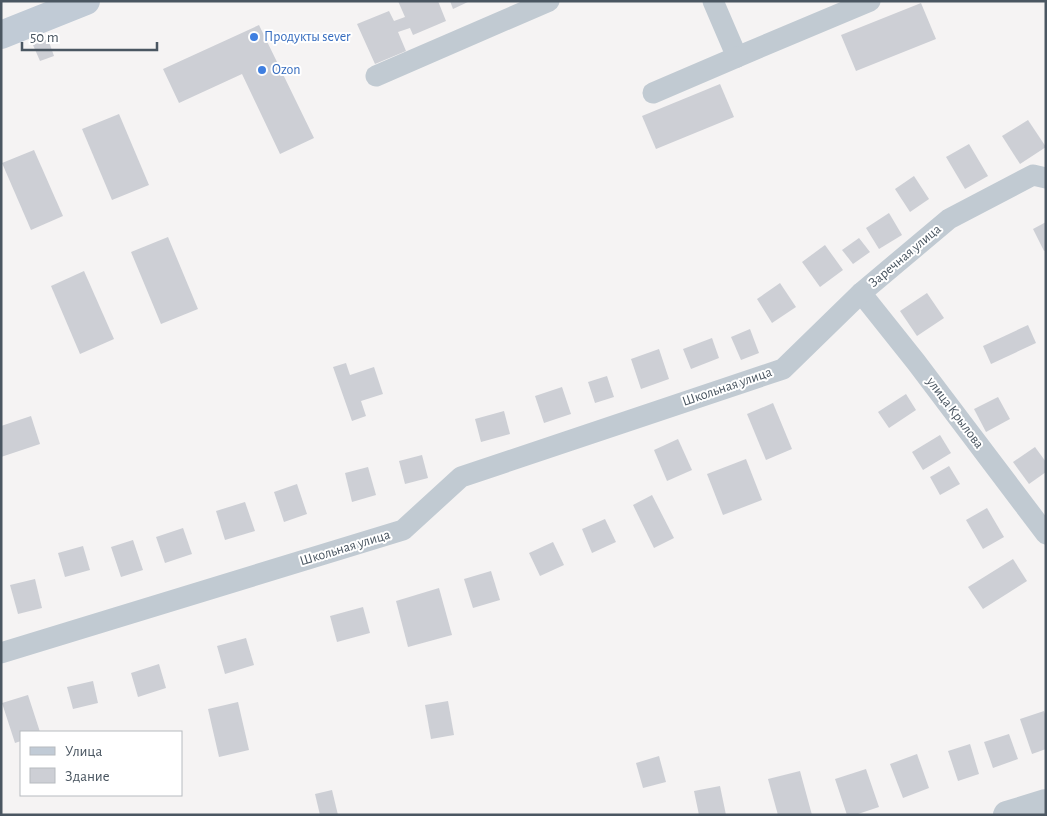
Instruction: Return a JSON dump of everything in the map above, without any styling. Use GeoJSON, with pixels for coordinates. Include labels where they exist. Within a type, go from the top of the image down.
{"type":"FeatureCollection","features":[{"type":"Feature","properties":{"kind":"main road"},"geometry":{"type":"LineString","coordinates":[[1,35],[86,1]]}},
{"type":"Feature","properties":{"kind":"street"},"geometry":{"type":"LineString","coordinates":[[376,76],[549,1]]}},
{"type":"Feature","properties":{"kind":"street"},"geometry":{"type":"LineString","coordinates":[[713,1],[737,57]]}},
{"type":"Feature","properties":{"kind":"street"},"geometry":{"type":"LineString","coordinates":[[652,93],[870,1]]}},
{"type":"Feature","properties":{"kind":"street","name":"Заречная улица"},"geometry":{"type":"LineString","coordinates":[[783,368],[861,293],[949,219],[1033,176],[1046,178]]}},
{"type":"Feature","properties":{"kind":"street","name":"улица Крылова"},"geometry":{"type":"LineString","coordinates":[[861,293],[916,362],[1046,534]]}},
{"type":"Feature","properties":{"kind":"street","name":"Школьная улица"},"geometry":{"type":"LineString","coordinates":[[1,653],[403,530],[461,477],[783,368]]}},
{"type":"Feature","properties":{"kind":"street"},"geometry":{"type":"LineString","coordinates":[[1007,815],[1046,803]]}},
{"type":"Feature","properties":{"kind":"building"},"geometry":{"type":"Polygon","coordinates":[[[398,1],[438,1],[446,21],[413,35],[410,28],[398,32],[406,51],[375,64],[357,24],[389,11],[394,21],[405,17],[398,1]]]}},
{"type":"Feature","properties":{"kind":"building"},"geometry":{"type":"Polygon","coordinates":[[[450,1],[470,1],[453,9],[450,1]]]}},
{"type":"Feature","properties":{"kind":"building"},"geometry":{"type":"Polygon","coordinates":[[[921,3],[936,39],[856,71],[841,35],[921,3]]]}},
{"type":"Feature","properties":{"kind":"building"},"geometry":{"type":"Polygon","coordinates":[[[259,25],[314,138],[280,154],[242,74],[179,103],[163,69],[259,25]]]}},
{"type":"Feature","properties":{"kind":"building"},"geometry":{"type":"Polygon","coordinates":[[[48,39],[54,56],[40,61],[33,45],[48,39]]]}},
{"type":"Feature","properties":{"kind":"building"},"geometry":{"type":"Polygon","coordinates":[[[720,84],[734,117],[656,149],[642,116],[720,84]]]}},
{"type":"Feature","properties":{"kind":"building"},"geometry":{"type":"Polygon","coordinates":[[[119,114],[149,185],[112,200],[82,129],[119,114]]]}},
{"type":"Feature","properties":{"kind":"building"},"geometry":{"type":"Polygon","coordinates":[[[1028,120],[1046,147],[1020,164],[1002,136],[1028,120]]]}},
{"type":"Feature","properties":{"kind":"building"},"geometry":{"type":"Polygon","coordinates":[[[969,144],[988,176],[965,189],[946,157],[969,144]]]}},
{"type":"Feature","properties":{"kind":"building"},"geometry":{"type":"Polygon","coordinates":[[[34,150],[63,216],[31,230],[2,163],[34,150]]]}},
{"type":"Feature","properties":{"kind":"building"},"geometry":{"type":"Polygon","coordinates":[[[914,176],[929,199],[910,212],[895,189],[914,176]]]}},
{"type":"Feature","properties":{"kind":"building"},"geometry":{"type":"Polygon","coordinates":[[[889,213],[902,235],[879,249],[866,228],[889,213]]]}},
{"type":"Feature","properties":{"kind":"building"},"geometry":{"type":"Polygon","coordinates":[[[1046,222],[1046,250],[1044,251],[1033,229],[1046,222]]]}},
{"type":"Feature","properties":{"kind":"building"},"geometry":{"type":"Polygon","coordinates":[[[168,237],[198,309],[161,324],[131,252],[168,237]]]}},
{"type":"Feature","properties":{"kind":"building"},"geometry":{"type":"Polygon","coordinates":[[[859,238],[870,252],[853,264],[842,250],[859,238]]]}},
{"type":"Feature","properties":{"kind":"building"},"geometry":{"type":"Polygon","coordinates":[[[825,245],[843,270],[820,287],[802,262],[825,245]]]}},
{"type":"Feature","properties":{"kind":"building"},"geometry":{"type":"Polygon","coordinates":[[[84,271],[114,339],[80,354],[51,286],[84,271]]]}},
{"type":"Feature","properties":{"kind":"building"},"geometry":{"type":"Polygon","coordinates":[[[780,283],[796,307],[772,323],[757,299],[780,283]]]}},
{"type":"Feature","properties":{"kind":"building"},"geometry":{"type":"Polygon","coordinates":[[[927,293],[944,318],[917,336],[900,311],[927,293]]]}},
{"type":"Feature","properties":{"kind":"building"},"geometry":{"type":"Polygon","coordinates":[[[1028,325],[1036,343],[991,364],[983,346],[1028,325]]]}},
{"type":"Feature","properties":{"kind":"building"},"geometry":{"type":"Polygon","coordinates":[[[750,329],[759,353],[741,360],[731,337],[750,329]]]}},
{"type":"Feature","properties":{"kind":"building"},"geometry":{"type":"Polygon","coordinates":[[[712,338],[719,358],[691,369],[683,349],[712,338]]]}},
{"type":"Feature","properties":{"kind":"building"},"geometry":{"type":"Polygon","coordinates":[[[659,349],[669,379],[641,389],[631,359],[659,349]]]}},
{"type":"Feature","properties":{"kind":"building"},"geometry":{"type":"Polygon","coordinates":[[[346,363],[350,375],[374,367],[383,394],[361,401],[366,416],[352,421],[333,367],[346,363]]]}},
{"type":"Feature","properties":{"kind":"building"},"geometry":{"type":"Polygon","coordinates":[[[607,376],[614,397],[595,403],[588,382],[607,376]]]}},
{"type":"Feature","properties":{"kind":"building"},"geometry":{"type":"Polygon","coordinates":[[[562,387],[571,414],[544,423],[535,396],[562,387]]]}},
{"type":"Feature","properties":{"kind":"building"},"geometry":{"type":"Polygon","coordinates":[[[906,394],[916,410],[889,428],[878,412],[906,394]]]}},
{"type":"Feature","properties":{"kind":"building"},"geometry":{"type":"Polygon","coordinates":[[[998,397],[1010,419],[986,432],[974,409],[998,397]]]}},
{"type":"Feature","properties":{"kind":"building"},"geometry":{"type":"Polygon","coordinates":[[[773,403],[792,449],[766,460],[747,414],[773,403]]]}},
{"type":"Feature","properties":{"kind":"building"},"geometry":{"type":"Polygon","coordinates":[[[504,411],[510,434],[481,442],[475,419],[504,411]]]}},
{"type":"Feature","properties":{"kind":"building"},"geometry":{"type":"Polygon","coordinates":[[[31,416],[40,444],[1,457],[1,426],[31,416]]]}},
{"type":"Feature","properties":{"kind":"building"},"geometry":{"type":"Polygon","coordinates":[[[940,435],[951,453],[923,470],[912,452],[940,435]]]}},
{"type":"Feature","properties":{"kind":"building"},"geometry":{"type":"Polygon","coordinates":[[[678,439],[692,470],[667,481],[654,450],[678,439]]]}},
{"type":"Feature","properties":{"kind":"building"},"geometry":{"type":"Polygon","coordinates":[[[1035,447],[1046,462],[1046,472],[1029,484],[1013,462],[1035,447]]]}},
{"type":"Feature","properties":{"kind":"building"},"geometry":{"type":"Polygon","coordinates":[[[422,455],[428,478],[405,484],[399,461],[422,455]]]}},
{"type":"Feature","properties":{"kind":"building"},"geometry":{"type":"Polygon","coordinates":[[[746,459],[762,500],[723,515],[707,474],[746,459]]]}},
{"type":"Feature","properties":{"kind":"building"},"geometry":{"type":"Polygon","coordinates":[[[949,466],[960,484],[940,495],[930,477],[949,466]]]}},
{"type":"Feature","properties":{"kind":"building"},"geometry":{"type":"Polygon","coordinates":[[[368,467],[376,495],[352,502],[345,473],[368,467]]]}},
{"type":"Feature","properties":{"kind":"building"},"geometry":{"type":"Polygon","coordinates":[[[297,484],[307,514],[284,522],[274,492],[297,484]]]}},
{"type":"Feature","properties":{"kind":"building"},"geometry":{"type":"Polygon","coordinates":[[[652,495],[674,538],[654,548],[633,505],[652,495]]]}},
{"type":"Feature","properties":{"kind":"building"},"geometry":{"type":"Polygon","coordinates":[[[245,502],[255,531],[225,540],[216,511],[245,502]]]}},
{"type":"Feature","properties":{"kind":"building"},"geometry":{"type":"Polygon","coordinates":[[[987,508],[1004,537],[983,549],[966,520],[987,508]]]}},
{"type":"Feature","properties":{"kind":"building"},"geometry":{"type":"Polygon","coordinates":[[[605,519],[616,542],[592,553],[582,529],[605,519]]]}},
{"type":"Feature","properties":{"kind":"building"},"geometry":{"type":"Polygon","coordinates":[[[183,528],[192,554],[165,563],[156,537],[183,528]]]}},
{"type":"Feature","properties":{"kind":"building"},"geometry":{"type":"Polygon","coordinates":[[[133,540],[143,570],[121,577],[111,547],[133,540]]]}},
{"type":"Feature","properties":{"kind":"building"},"geometry":{"type":"Polygon","coordinates":[[[553,542],[564,565],[540,576],[529,553],[553,542]]]}},
{"type":"Feature","properties":{"kind":"building"},"geometry":{"type":"Polygon","coordinates":[[[83,546],[90,570],[65,577],[58,553],[83,546]]]}},
{"type":"Feature","properties":{"kind":"building"},"geometry":{"type":"Polygon","coordinates":[[[1013,559],[1027,581],[983,609],[968,587],[1013,559]]]}},
{"type":"Feature","properties":{"kind":"building"},"geometry":{"type":"Polygon","coordinates":[[[491,571],[500,600],[473,608],[464,579],[491,571]]]}},
{"type":"Feature","properties":{"kind":"building"},"geometry":{"type":"Polygon","coordinates":[[[35,579],[42,608],[18,614],[10,585],[35,579]]]}},
{"type":"Feature","properties":{"kind":"building"},"geometry":{"type":"Polygon","coordinates":[[[439,588],[452,635],[408,647],[396,601],[439,588]]]}},
{"type":"Feature","properties":{"kind":"building"},"geometry":{"type":"Polygon","coordinates":[[[363,607],[370,633],[337,642],[330,616],[363,607]]]}},
{"type":"Feature","properties":{"kind":"building"},"geometry":{"type":"Polygon","coordinates":[[[246,638],[254,665],[225,674],[217,646],[246,638]]]}},
{"type":"Feature","properties":{"kind":"building"},"geometry":{"type":"Polygon","coordinates":[[[159,664],[166,688],[138,697],[131,673],[159,664]]]}},
{"type":"Feature","properties":{"kind":"building"},"geometry":{"type":"Polygon","coordinates":[[[93,681],[98,703],[73,709],[67,687],[93,681]]]}},
{"type":"Feature","properties":{"kind":"building"},"geometry":{"type":"Polygon","coordinates":[[[28,695],[40,731],[20,731],[20,741],[15,743],[2,703],[28,695]]]}},
{"type":"Feature","properties":{"kind":"building"},"geometry":{"type":"Polygon","coordinates":[[[448,701],[454,735],[431,739],[425,705],[448,701]]]}},
{"type":"Feature","properties":{"kind":"building"},"geometry":{"type":"Polygon","coordinates":[[[238,702],[249,750],[219,757],[208,709],[238,702]]]}},
{"type":"Feature","properties":{"kind":"building"},"geometry":{"type":"Polygon","coordinates":[[[1044,711],[1046,717],[1046,749],[1032,754],[1020,719],[1044,711]]]}},
{"type":"Feature","properties":{"kind":"building"},"geometry":{"type":"Polygon","coordinates":[[[1009,734],[1018,759],[993,768],[984,742],[1009,734]]]}},
{"type":"Feature","properties":{"kind":"building"},"geometry":{"type":"Polygon","coordinates":[[[970,744],[979,774],[958,781],[948,751],[970,744]]]}},
{"type":"Feature","properties":{"kind":"building"},"geometry":{"type":"Polygon","coordinates":[[[917,754],[929,788],[903,798],[890,764],[917,754]]]}},
{"type":"Feature","properties":{"kind":"building"},"geometry":{"type":"Polygon","coordinates":[[[659,756],[666,782],[643,788],[636,763],[659,756]]]}},
{"type":"Feature","properties":{"kind":"building"},"geometry":{"type":"Polygon","coordinates":[[[866,769],[879,807],[855,815],[847,815],[835,779],[866,769]]]}},
{"type":"Feature","properties":{"kind":"building"},"geometry":{"type":"Polygon","coordinates":[[[800,771],[812,815],[778,815],[768,779],[800,771]]]}},
{"type":"Feature","properties":{"kind":"building"},"geometry":{"type":"Polygon","coordinates":[[[720,786],[726,815],[699,815],[694,791],[720,786]]]}},
{"type":"Feature","properties":{"kind":"building"},"geometry":{"type":"Polygon","coordinates":[[[332,790],[338,815],[320,815],[315,794],[332,790]]]}},
{"type":"Feature","properties":{"kind":"place","name":"Продукты sever"},"geometry":{"type":"Point","coordinates":[254,37]}},
{"type":"Feature","properties":{"kind":"place","name":"Ozon"},"geometry":{"type":"Point","coordinates":[262,70]}}]}
